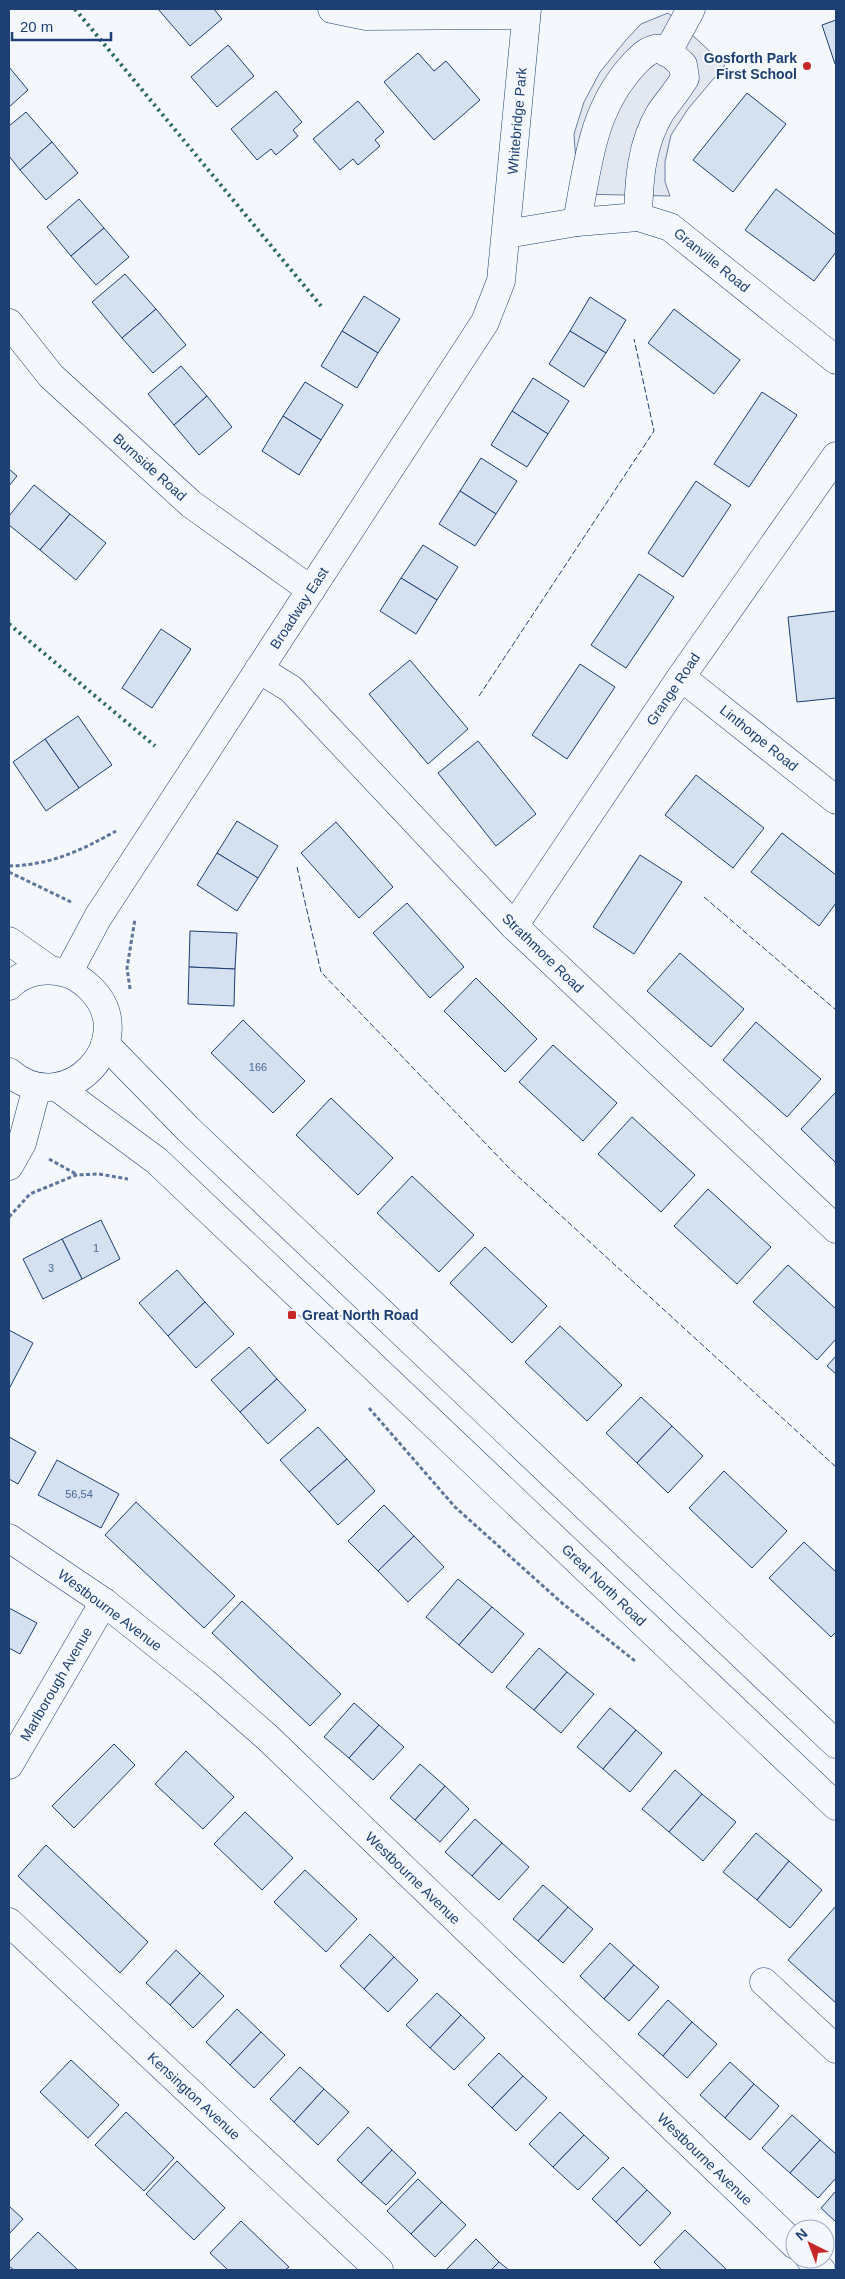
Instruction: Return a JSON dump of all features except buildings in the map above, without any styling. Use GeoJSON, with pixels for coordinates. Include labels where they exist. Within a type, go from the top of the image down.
{"type":"FeatureCollection","features":[{"type":"Feature","properties":{"kind":"street"},"geometry":{"type":"LineString","coordinates":[[332,9],[366,16],[526,12]]}},
{"type":"Feature","properties":{"kind":"street"},"geometry":{"type":"LineString","coordinates":[[667,53],[692,9]]}},
{"type":"Feature","properties":{"kind":"street","name":"Whitebridge Park"},"geometry":{"type":"LineString","coordinates":[[506,234],[526,12]]}},
{"type":"Feature","properties":{"kind":"street"},"geometry":{"type":"LineString","coordinates":[[577,222],[593,137],[600,117],[615,88],[643,55],[654,49],[662,49],[683,65],[685,78],[660,112],[649,138],[639,173],[638,217]]}},
{"type":"Feature","properties":{"kind":"street","name":"Granville Road"},"geometry":{"type":"LineString","coordinates":[[506,234],[577,222],[638,217],[670,227],[836,360]]}},
{"type":"Feature","properties":{"kind":"street","name":"Broadway East"},"geometry":{"type":"LineString","coordinates":[[59,972],[98,917],[485,322],[501,281],[506,234]]}},
{"type":"Feature","properties":{"kind":"street","name":"Burnside Road"},"geometry":{"type":"LineString","coordinates":[[9,323],[50,376],[191,504],[311,590]]}},
{"type":"Feature","properties":{"kind":"street","name":"Grange Road"},"geometry":{"type":"LineString","coordinates":[[514,926],[681,677],[836,456]]}},
{"type":"Feature","properties":{"kind":"street","name":"Strathmore Road"},"geometry":{"type":"LineString","coordinates":[[259,669],[291,689],[514,926],[836,1229]]}},
{"type":"Feature","properties":{"kind":"street","name":"Linthorpe Road"},"geometry":{"type":"LineString","coordinates":[[681,677],[836,800]]}},
{"type":"Feature","properties":{"kind":"street"},"geometry":{"type":"LineString","coordinates":[[9,941],[59,972],[83,981],[100,1001],[104,1009],[107,1026],[106,1044],[99,1060],[87,1073],[73,1083],[47,1087],[22,1144],[9,1166]]}},
{"type":"Feature","properties":{"kind":"street"},"geometry":{"type":"LineString","coordinates":[[9,986],[15,980],[32,972],[59,972]]}},
{"type":"Feature","properties":{"kind":"street"},"geometry":{"type":"LineString","coordinates":[[106,1044],[188,1129],[836,1744]]}},
{"type":"Feature","properties":{"kind":"street","name":"Great North Road"},"geometry":{"type":"LineString","coordinates":[[9,1072],[18,1080],[47,1087],[157,1161],[836,1806]]}},
{"type":"Feature","properties":{"kind":"street","name":"Westbourne Avenue"},"geometry":{"type":"LineString","coordinates":[[9,1538],[104,1602],[204,1682],[267,1737],[785,2235]]}},
{"type":"Feature","properties":{"kind":"street","name":"Marlborough Avenue"},"geometry":{"type":"LineString","coordinates":[[9,1765],[104,1602]]}},
{"type":"Feature","properties":{"kind":"street","name":"Kensington Avenue"},"geometry":{"type":"LineString","coordinates":[[9,1922],[379,2270]]}},
{"type":"Feature","properties":{"kind":"street"},"geometry":{"type":"LineString","coordinates":[[764,1982],[836,2049]]}},
{"type":"Feature","properties":{"kind":"path"},"geometry":{"type":"LineString","coordinates":[[9,866],[30,865],[78,852],[116,830],[122,824]]}},
{"type":"Feature","properties":{"kind":"path"},"geometry":{"type":"LineString","coordinates":[[9,872],[68,900]]}},
{"type":"Feature","properties":{"kind":"path"},"geometry":{"type":"LineString","coordinates":[[131,940],[127,968],[131,995]]}},
{"type":"Feature","properties":{"kind":"path"},"geometry":{"type":"LineString","coordinates":[[9,1217],[30,1194],[76,1175]]}},
{"type":"Feature","properties":{"kind":"shaded area"},"geometry":{"type":"Polygon","coordinates":[[[668,13],[725,65],[688,109],[671,135],[665,162],[665,182],[670,196],[578,194],[574,134],[584,102],[600,72],[641,24],[668,13]]]}},
{"type":"Feature","properties":{"kind":"hedge"},"geometry":{"type":"LineString","coordinates":[[75,9],[321,306]]}},
{"type":"Feature","properties":{"kind":"hedge"},"geometry":{"type":"LineString","coordinates":[[9,624],[155,746]]}},
{"type":"Feature","properties":{"kind":"fence"},"geometry":{"type":"LineString","coordinates":[[479,696],[654,431],[634,339]]}},
{"type":"Feature","properties":{"kind":"fence"},"geometry":{"type":"LineString","coordinates":[[297,867],[321,972],[511,1170],[836,1467]]}},
{"type":"Feature","properties":{"kind":"fence"},"geometry":{"type":"LineString","coordinates":[[704,897],[836,1010]]}},
{"type":"Feature","properties":{"kind":"place","name":"Gosforth Park First School"},"geometry":{"type":"Point","coordinates":[807,66]}},
{"type":"Feature","properties":{"kind":"place","name":"Great North Road"},"geometry":{"type":"Point","coordinates":[292,1315]}}]}
